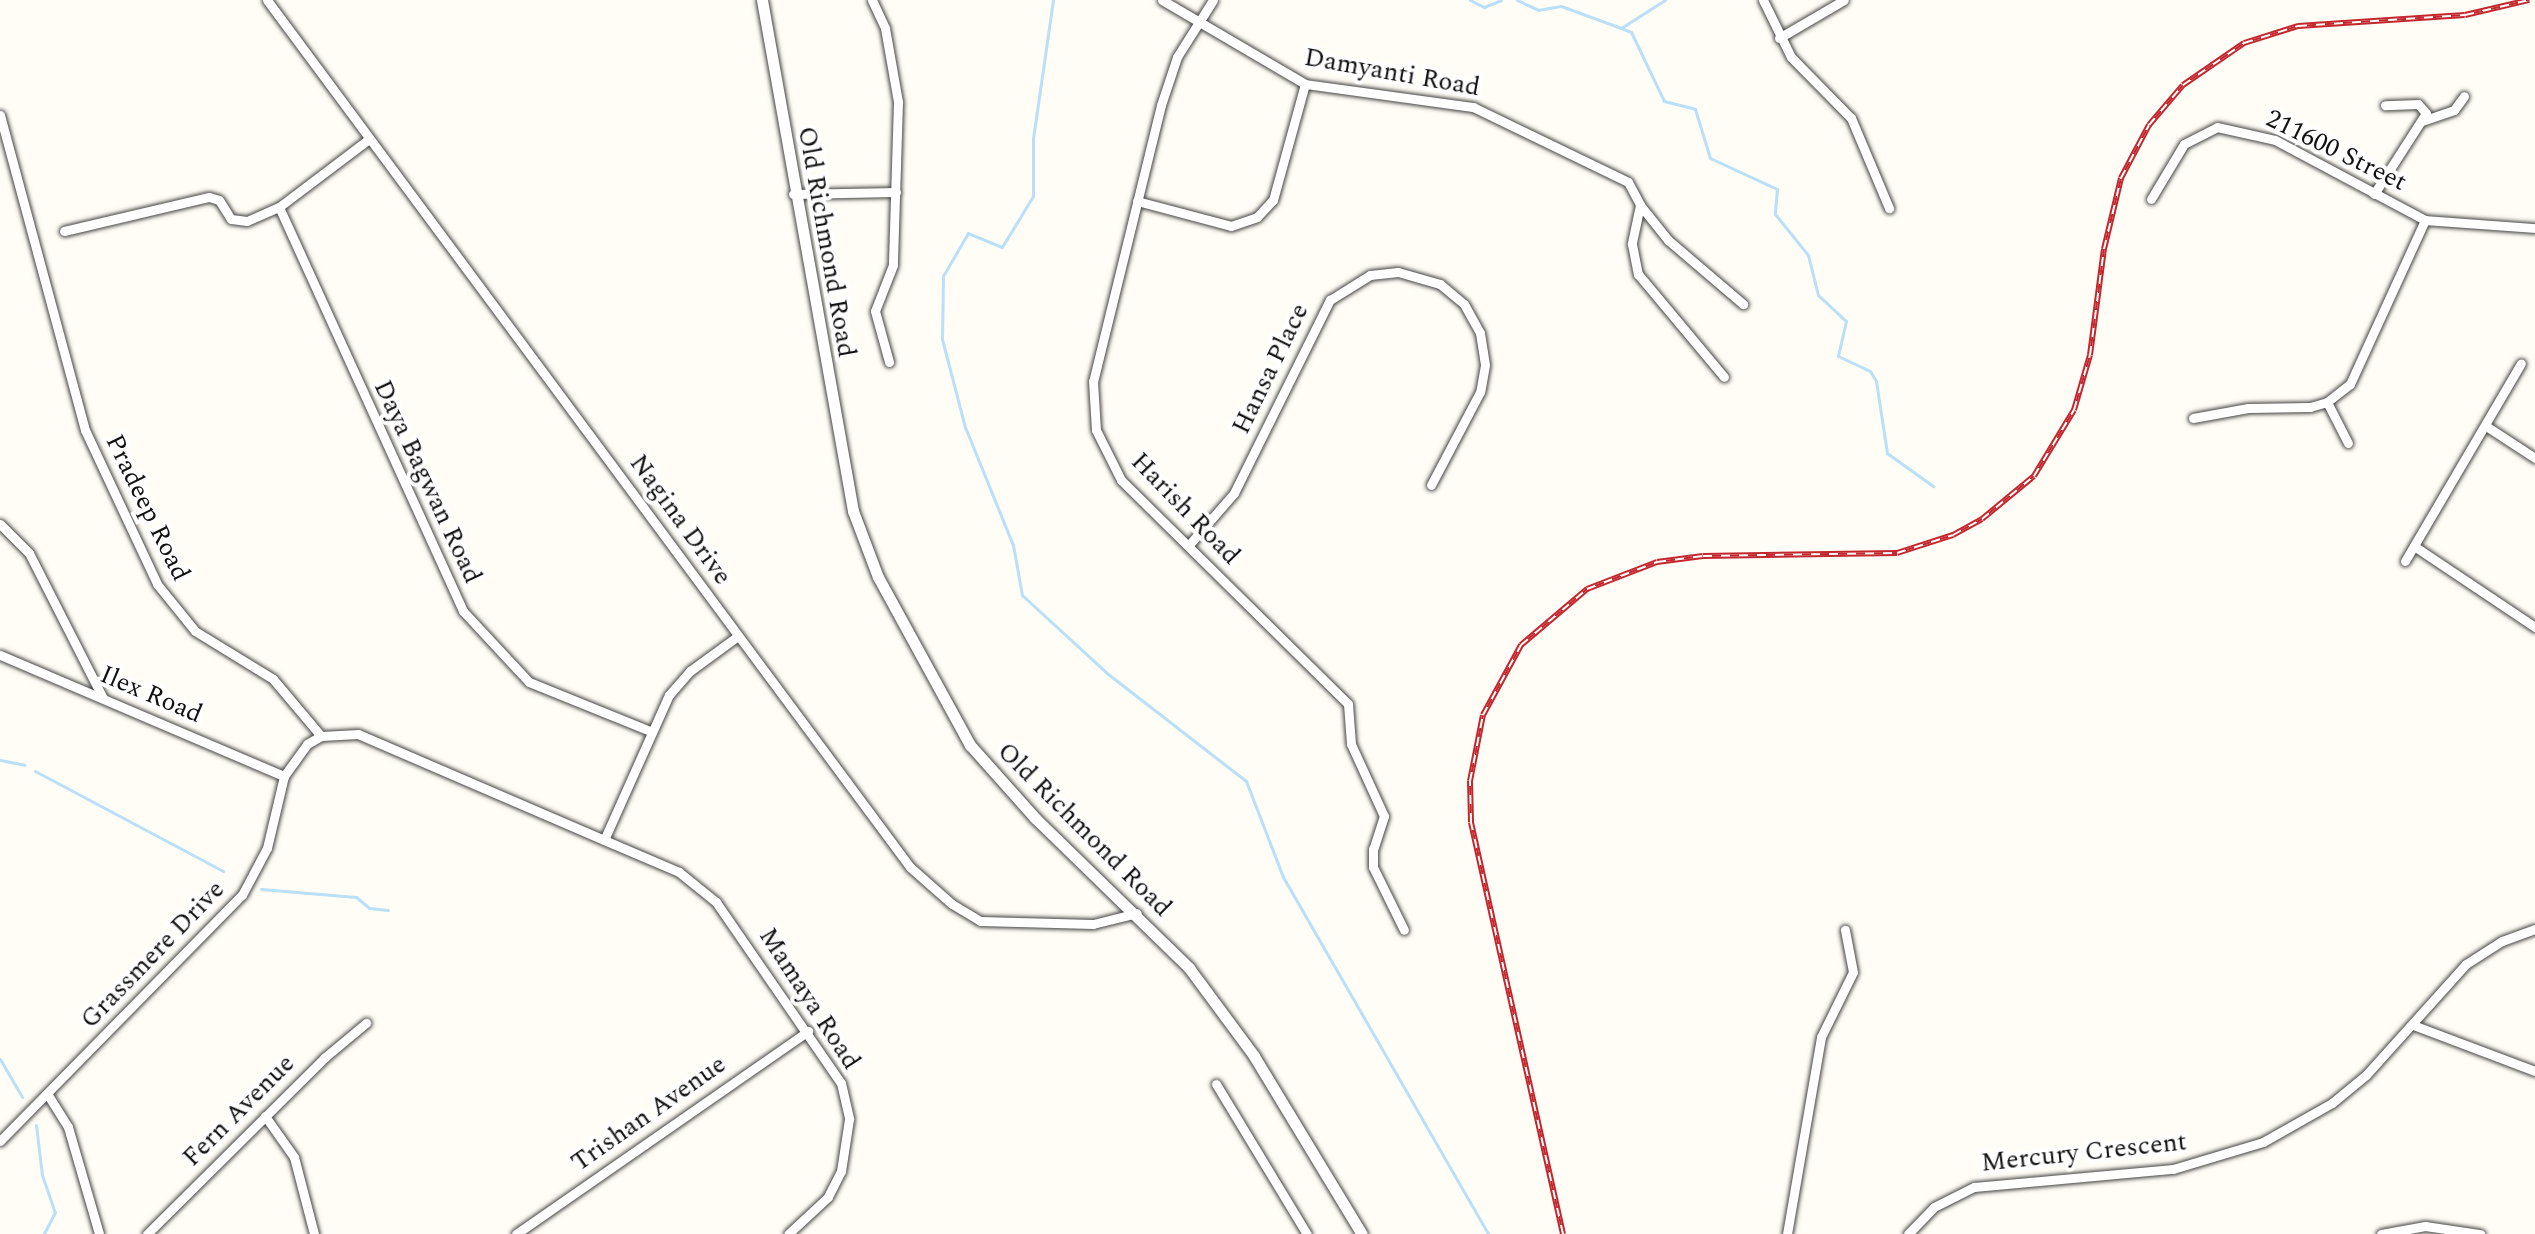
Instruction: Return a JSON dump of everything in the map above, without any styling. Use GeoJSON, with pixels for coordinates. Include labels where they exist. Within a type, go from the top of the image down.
{"type":"FeatureCollection","features":[{"type":"Feature","properties":{"kind":"street","name":"Nagina Drive"},"geometry":{"type":"LineString","coordinates":[[267,0],[910,867],[968,916],[1002,923],[1093,924],[1137,913]]}},
{"type":"Feature","properties":{"kind":"street","name":"Old Richmond Road"},"geometry":{"type":"LineString","coordinates":[[762,0],[793,194],[853,511],[878,577],[970,745],[1035,818],[1137,913],[1189,968],[1254,1056],[1362,1234]]}},
{"type":"Feature","properties":{"kind":"street"},"geometry":{"type":"LineString","coordinates":[[872,0],[896,76],[893,265],[875,311],[889,362]]}},
{"type":"Feature","properties":{"kind":"street","name":"Damyanti Road"},"geometry":{"type":"LineString","coordinates":[[1162,0],[1305,84],[1473,107],[1628,182],[1640,205],[1668,240],[1743,304]]}},
{"type":"Feature","properties":{"kind":"street","name":"Harish Road"},"geometry":{"type":"LineString","coordinates":[[1213,0],[1177,57],[1161,105],[1093,381],[1096,430],[1121,480],[1353,711],[1351,744],[1384,816],[1373,849],[1373,867],[1404,930]]}},
{"type":"Feature","properties":{"kind":"street"},"geometry":{"type":"LineString","coordinates":[[1763,0],[1779,38],[1800,69],[1846,110],[1889,208]]}},
{"type":"Feature","properties":{"kind":"street"},"geometry":{"type":"LineString","coordinates":[[1779,38],[1844,0]]}},
{"type":"Feature","properties":{"kind":"street"},"geometry":{"type":"LineString","coordinates":[[1137,201],[1231,226],[1257,217],[1276,191],[1305,84]]}},
{"type":"Feature","properties":{"kind":"street"},"geometry":{"type":"LineString","coordinates":[[2422,121],[2454,110],[2464,96]]}},
{"type":"Feature","properties":{"kind":"street"},"geometry":{"type":"LineString","coordinates":[[2374,194],[2426,112],[2420,104],[2385,105]]}},
{"type":"Feature","properties":{"kind":"street","name":"Pradeep Road"},"geometry":{"type":"LineString","coordinates":[[0,115],[85,430],[157,584],[195,631],[273,679],[321,736]]}},
{"type":"Feature","properties":{"kind":"street","name":"211600 Street"},"geometry":{"type":"LineString","coordinates":[[2151,199],[2184,144],[2217,127],[2275,140],[2425,220],[2535,228]]}},
{"type":"Feature","properties":{"kind":"street"},"geometry":{"type":"LineString","coordinates":[[64,231],[209,197],[219,200],[235,222],[279,207],[369,139]]}},
{"type":"Feature","properties":{"kind":"street"},"geometry":{"type":"LineString","coordinates":[[793,194],[896,192]]}},
{"type":"Feature","properties":{"kind":"street"},"geometry":{"type":"LineString","coordinates":[[1640,205],[1632,244],[1638,274],[1724,377]]}},
{"type":"Feature","properties":{"kind":"street","name":"Daya Bagwan Road"},"geometry":{"type":"LineString","coordinates":[[279,207],[463,611],[529,682],[650,731]]}},
{"type":"Feature","properties":{"kind":"street"},"geometry":{"type":"LineString","coordinates":[[2193,418],[2327,402],[2350,384],[2364,364],[2425,220]]}},
{"type":"Feature","properties":{"kind":"street","name":"Hansa Place"},"geometry":{"type":"LineString","coordinates":[[1188,546],[1234,493],[1330,300],[1370,275],[1412,274],[1440,284],[1464,304],[1480,333],[1485,365],[1480,392],[1431,485]]}},
{"type":"Feature","properties":{"kind":"street"},"geometry":{"type":"LineString","coordinates":[[2405,561],[2521,363]]}},
{"type":"Feature","properties":{"kind":"street"},"geometry":{"type":"LineString","coordinates":[[2327,402],[2348,443]]}},
{"type":"Feature","properties":{"kind":"street"},"geometry":{"type":"LineString","coordinates":[[2486,426],[2535,458]]}},
{"type":"Feature","properties":{"kind":"street"},"geometry":{"type":"LineString","coordinates":[[0,524],[29,553],[103,698]]}},
{"type":"Feature","properties":{"kind":"street"},"geometry":{"type":"LineString","coordinates":[[2414,546],[2535,627]]}},
{"type":"Feature","properties":{"kind":"street"},"geometry":{"type":"LineString","coordinates":[[321,736],[358,734],[379,741],[604,840],[650,731],[677,684],[738,636]]}},
{"type":"Feature","properties":{"kind":"street","name":"Ilex Road"},"geometry":{"type":"LineString","coordinates":[[0,655],[284,776]]}},
{"type":"Feature","properties":{"kind":"street","name":"Grassmere Drive"},"geometry":{"type":"LineString","coordinates":[[0,1141],[242,895],[267,848],[284,776],[298,753],[321,736]]}},
{"type":"Feature","properties":{"kind":"street","name":"Mamaya Road"},"geometry":{"type":"LineString","coordinates":[[604,840],[700,886],[732,922],[841,1083],[849,1140],[834,1189],[788,1234]]}},
{"type":"Feature","properties":{"kind":"street","name":"Mercury Crescent"},"geometry":{"type":"LineString","coordinates":[[1908,1234],[1934,1207],[1974,1187],[2173,1169],[2263,1142],[2349,1090],[2413,1025],[2466,964],[2502,941],[2535,929]]}},
{"type":"Feature","properties":{"kind":"street"},"geometry":{"type":"LineString","coordinates":[[1787,1234],[1824,1026],[1853,972],[1845,930]]}},
{"type":"Feature","properties":{"kind":"street","name":"Fern Avenue"},"geometry":{"type":"LineString","coordinates":[[147,1234],[265,1116],[366,1023]]}},
{"type":"Feature","properties":{"kind":"street"},"geometry":{"type":"LineString","coordinates":[[2413,1025],[2535,1071]]}},
{"type":"Feature","properties":{"kind":"street","name":"Trishan Avenue"},"geometry":{"type":"LineString","coordinates":[[516,1234],[808,1031]]}},
{"type":"Feature","properties":{"kind":"street"},"geometry":{"type":"LineString","coordinates":[[1216,1084],[1307,1234]]}},
{"type":"Feature","properties":{"kind":"street"},"geometry":{"type":"LineString","coordinates":[[48,1095],[68,1127],[99,1234]]}},
{"type":"Feature","properties":{"kind":"street"},"geometry":{"type":"LineString","coordinates":[[265,1116],[294,1157],[314,1234]]}},
{"type":"Feature","properties":{"kind":"street"},"geometry":{"type":"LineString","coordinates":[[2381,1234],[2405,1227],[2480,1234]]}},
{"type":"Feature","properties":{"kind":"waterway"},"geometry":{"type":"LineString","coordinates":[[1053,0],[1033,138],[1033,196],[1002,247],[968,233],[943,276],[942,339],[965,427],[1013,545],[1022,595],[1108,674],[1246,781],[1283,877],[1488,1234]]}},
{"type":"Feature","properties":{"kind":"waterway"},"geometry":{"type":"LineString","coordinates":[[1470,0],[1484,7],[1501,0]]}},
{"type":"Feature","properties":{"kind":"waterway"},"geometry":{"type":"LineString","coordinates":[[1517,0],[1538,10],[1561,6],[1621,28],[1665,0]]}},
{"type":"Feature","properties":{"kind":"waterway"},"geometry":{"type":"LineString","coordinates":[[1621,28],[1631,32],[1664,101],[1695,109],[1710,158],[1777,189],[1775,214],[1808,255],[1818,295],[1846,321],[1838,356],[1870,371],[1876,381],[1887,453],[1933,486]]}},
{"type":"Feature","properties":{"kind":"waterway"},"geometry":{"type":"LineString","coordinates":[[0,760],[25,765]]}},
{"type":"Feature","properties":{"kind":"waterway"},"geometry":{"type":"LineString","coordinates":[[35,771],[223,871]]}},
{"type":"Feature","properties":{"kind":"waterway"},"geometry":{"type":"LineString","coordinates":[[261,889],[356,897],[369,908],[388,910]]}},
{"type":"Feature","properties":{"kind":"waterway"},"geometry":{"type":"LineString","coordinates":[[0,1059],[22,1097]]}},
{"type":"Feature","properties":{"kind":"waterway"},"geometry":{"type":"LineString","coordinates":[[36,1125],[42,1175],[55,1212],[44,1234]]}},
{"type":"Feature","properties":{"kind":"railway"},"geometry":{"type":"LineString","coordinates":[[1563,1234],[1471,822],[1470,781],[1483,715],[1521,645],[1587,589],[1657,562],[1703,556],[1897,553],[1953,535],[1982,519],[2034,476],[2074,410],[2090,355],[2104,249],[2121,178],[2149,125],[2183,85],[2244,43],[2298,26],[2465,15],[2529,0]]}}]}
